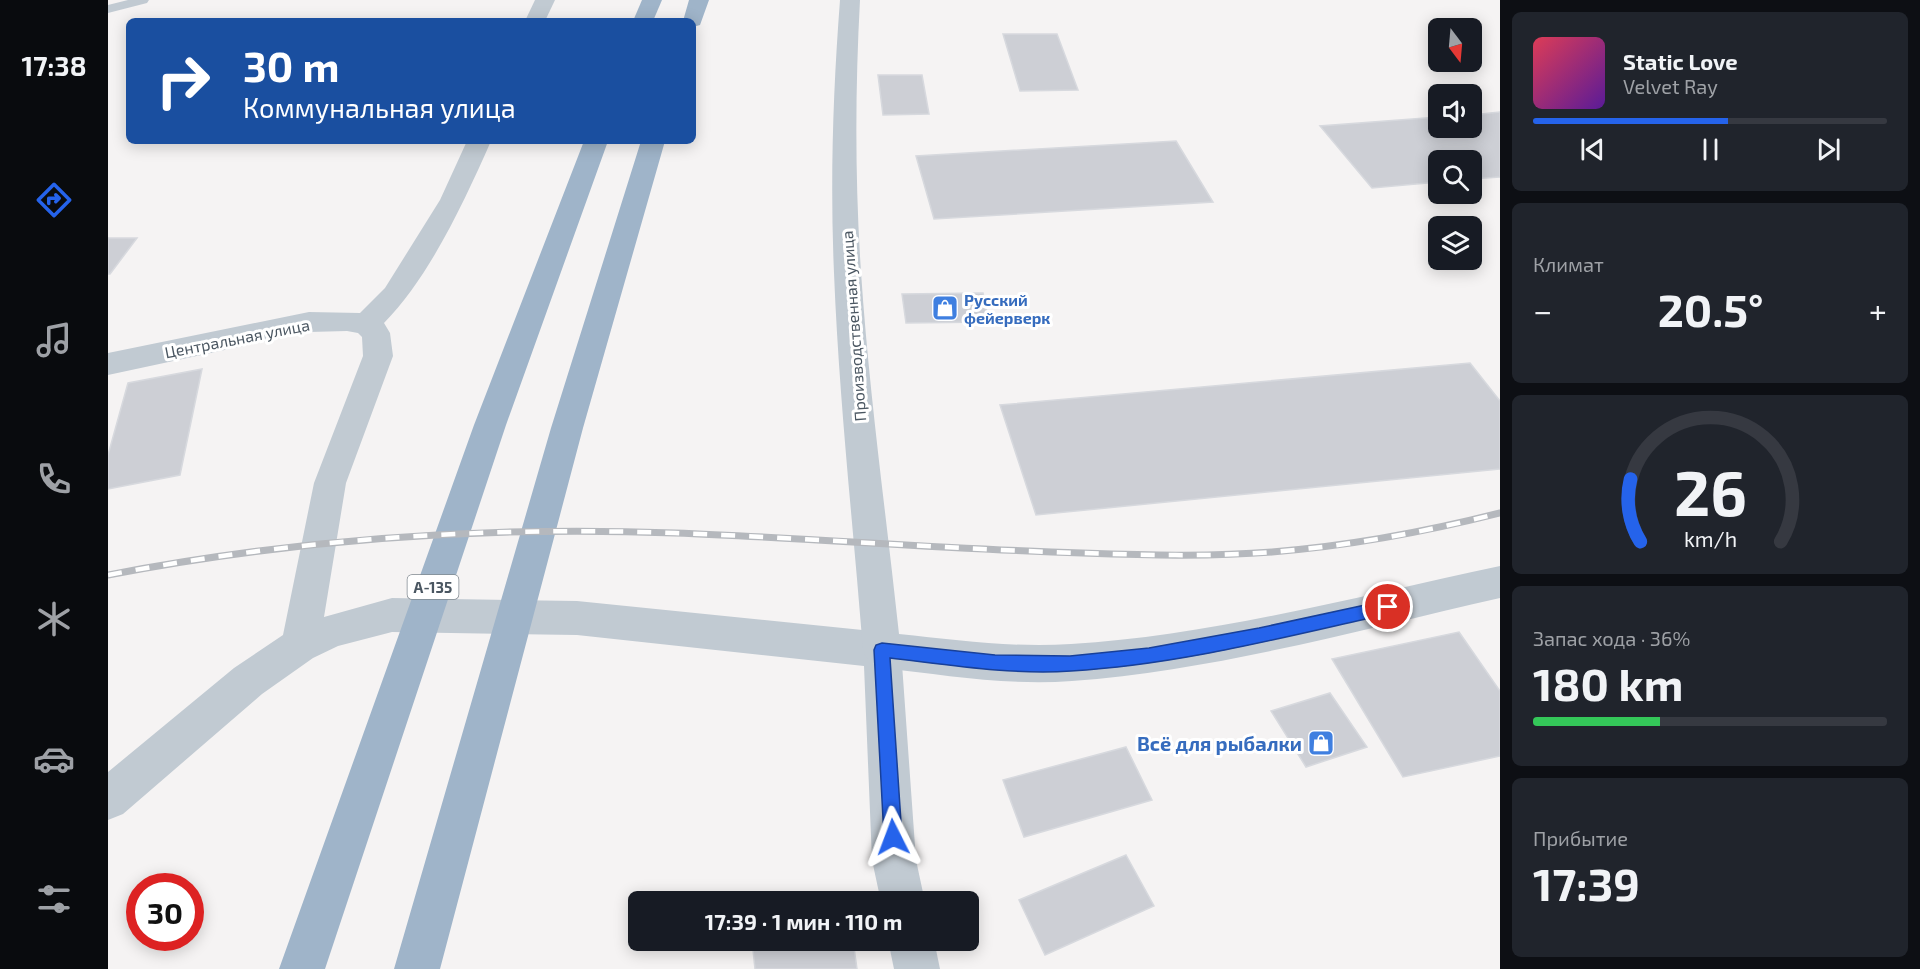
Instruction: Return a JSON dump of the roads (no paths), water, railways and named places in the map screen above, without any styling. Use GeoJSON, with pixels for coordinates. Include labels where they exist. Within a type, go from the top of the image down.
{"type":"FeatureCollection","features":[{"type":"Feature","properties":{"kind":"highway"},"geometry":{"type":"LineString","coordinates":[[644,18],[652,0]]}},
{"type":"Feature","properties":{"kind":"highway"},"geometry":{"type":"LineString","coordinates":[[694,18],[699,0]]}},
{"type":"Feature","properties":{"kind":"highway","name":"А-135"},"geometry":{"type":"LineString","coordinates":[[302,969],[490,425],[595,144]]}},
{"type":"Feature","properties":{"kind":"highway"},"geometry":{"type":"LineString","coordinates":[[417,969],[567,428],[652,144]]}},
{"type":"Feature","properties":{"kind":"street"},"geometry":{"type":"LineString","coordinates":[[536,18],[545,0]]}},
{"type":"Feature","properties":{"kind":"street","name":"Производственная улица"},"geometry":{"type":"LineString","coordinates":[[850,0],[845,66],[844,219],[857,395],[882,650],[894,860],[901,891]]}},
{"type":"Feature","properties":{"kind":"street"},"geometry":{"type":"LineString","coordinates":[[300,645],[330,483],[378,356],[376,333],[366,324],[395,295],[452,200],[478,144]]}},
{"type":"Feature","properties":{"kind":"street","name":"Центральная улица"},"geometry":{"type":"LineString","coordinates":[[108,364],[309,322],[347,321],[366,324]]}},
{"type":"Feature","properties":{"kind":"street"},"geometry":{"type":"LineString","coordinates":[[108,799],[248,681],[300,645],[333,630],[392,615],[577,618],[995,662],[1070,663],[1149,656],[1259,635],[1500,582]]}},
{"type":"Feature","properties":{"kind":"street"},"geometry":{"type":"LineString","coordinates":[[913,951],[917,969]]}},
{"type":"Feature","properties":{"kind":"lane"},"geometry":{"type":"LineString","coordinates":[[108,9],[143,0]]}},
{"type":"Feature","properties":{"kind":"railway"},"geometry":{"type":"LineString","coordinates":[[108,575],[249,552],[320,544],[390,538],[532,532],[675,533],[1106,554],[1248,554],[1358,542],[1500,513]]}},
{"type":"Feature","properties":{"kind":"place","name":"Русский фейерверк"},"geometry":{"type":"Point","coordinates":[945,308]}},
{"type":"Feature","properties":{"kind":"place","name":"Всё для рыбалки"},"geometry":{"type":"Point","coordinates":[1321,743]}}]}
